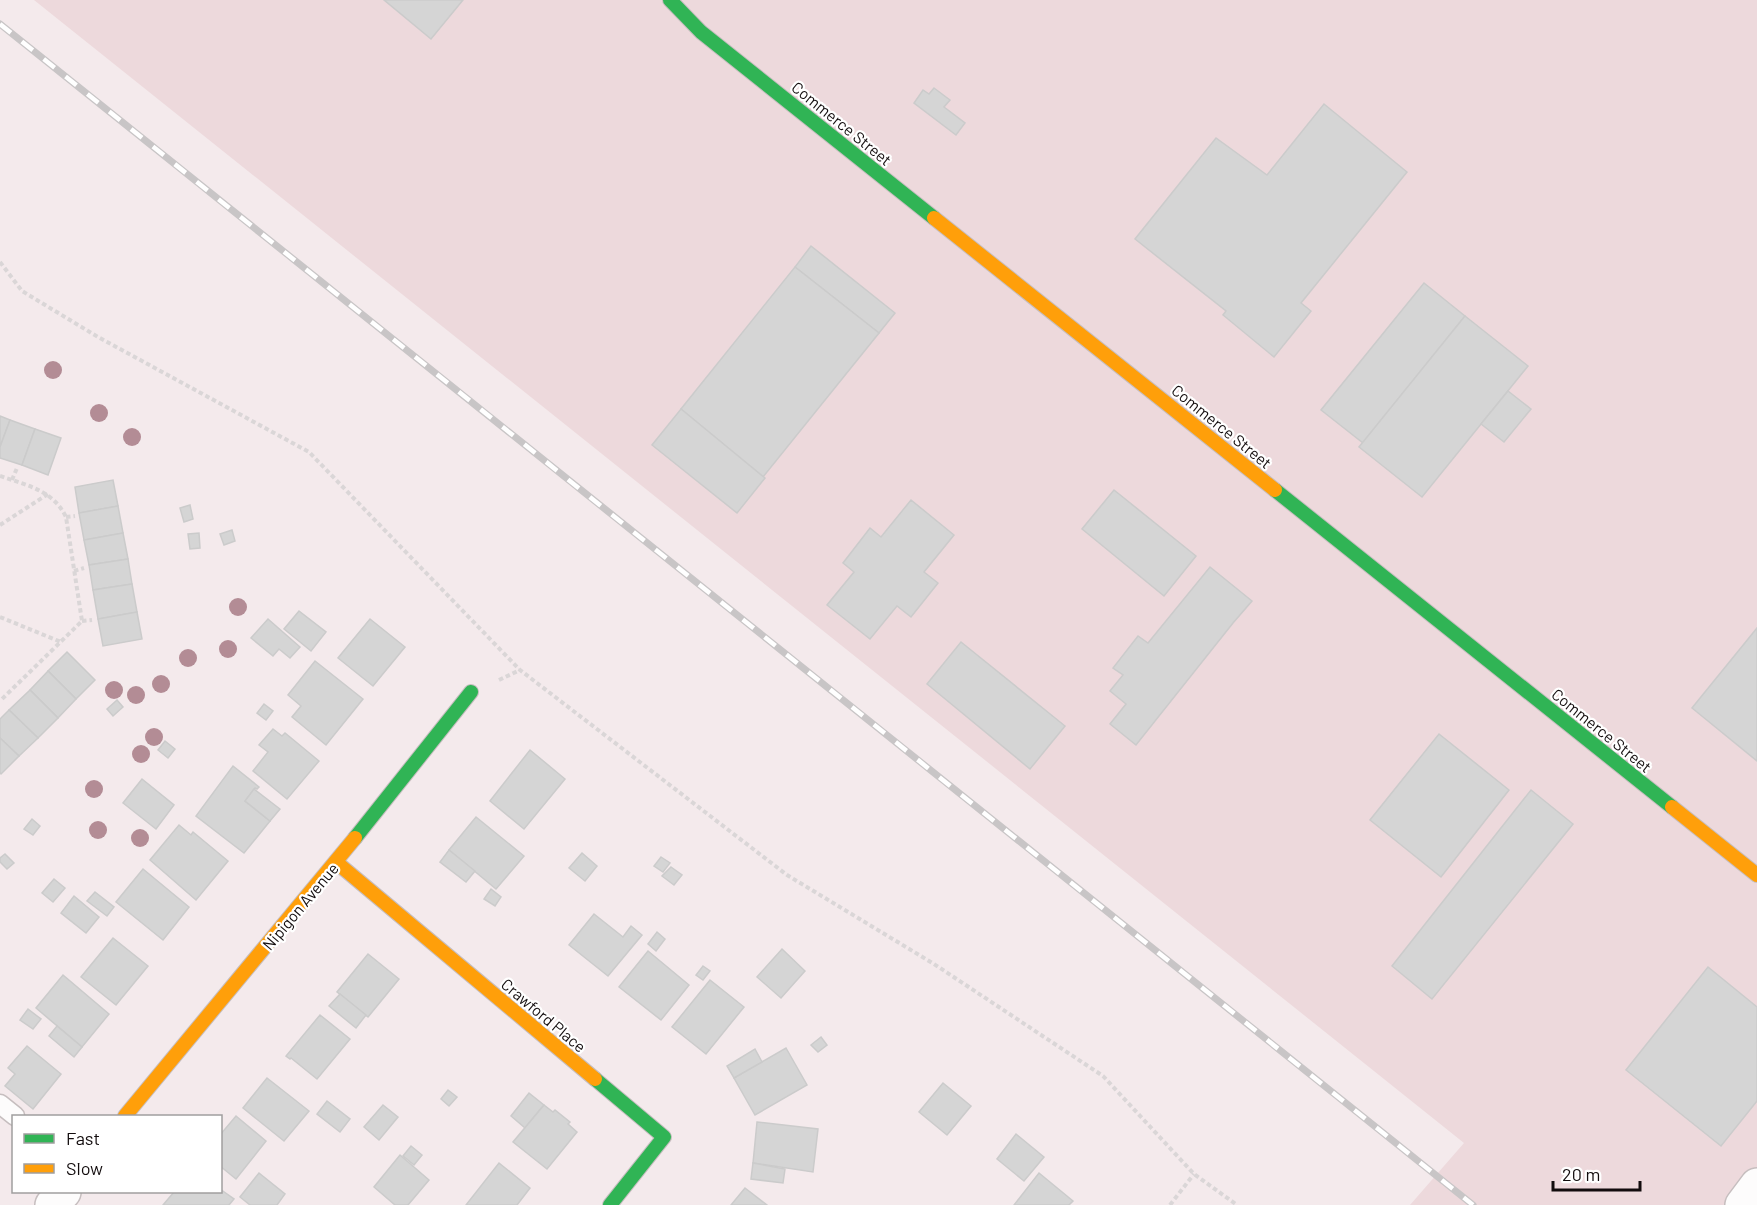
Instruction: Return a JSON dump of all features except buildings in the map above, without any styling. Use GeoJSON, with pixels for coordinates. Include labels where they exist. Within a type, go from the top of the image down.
{"type":"FeatureCollection","features":[{"type":"Feature","properties":{"kind":"street","name":"Commerce Street"},"geometry":{"type":"LineString","coordinates":[[670,0],[711,39],[1757,875]]}},
{"type":"Feature","properties":{"kind":"street","name":"Nipigon Avenue"},"geometry":{"type":"LineString","coordinates":[[127,1115],[336,862],[471,692]]}},
{"type":"Feature","properties":{"kind":"street","name":"Crawford Place"},"geometry":{"type":"LineString","coordinates":[[336,862],[664,1137],[610,1205]]}},
{"type":"Feature","properties":{"kind":"street"},"geometry":{"type":"LineString","coordinates":[[1742,1205],[1757,1185]]}},
{"type":"Feature","properties":{"kind":"street"},"geometry":{"type":"LineString","coordinates":[[52,1205],[61,1193]]}},
{"type":"Feature","properties":{"kind":"lane"},"geometry":{"type":"LineString","coordinates":[[0,1104],[14,1115]]}},
{"type":"Feature","properties":{"kind":"path"},"geometry":{"type":"LineString","coordinates":[[0,262],[22,291],[98,336],[309,452],[520,670],[787,875],[934,963],[1103,1076],[1194,1174],[1238,1205]]}},
{"type":"Feature","properties":{"kind":"path"},"geometry":{"type":"LineString","coordinates":[[12,480],[17,468]]}},
{"type":"Feature","properties":{"kind":"path"},"geometry":{"type":"LineString","coordinates":[[0,476],[44,491],[61,507],[66,517],[82,621]]}},
{"type":"Feature","properties":{"kind":"path"},"geometry":{"type":"LineString","coordinates":[[0,525],[48,495]]}},
{"type":"Feature","properties":{"kind":"path"},"geometry":{"type":"LineString","coordinates":[[66,517],[75,516]]}},
{"type":"Feature","properties":{"kind":"path"},"geometry":{"type":"LineString","coordinates":[[74,571],[84,568]]}},
{"type":"Feature","properties":{"kind":"path"},"geometry":{"type":"LineString","coordinates":[[0,617],[61,642]]}},
{"type":"Feature","properties":{"kind":"path"},"geometry":{"type":"LineString","coordinates":[[0,701],[82,621],[92,620]]}},
{"type":"Feature","properties":{"kind":"path"},"geometry":{"type":"LineString","coordinates":[[1170,1205],[1194,1174]]}},
{"type":"Feature","properties":{"kind":"shaded area"},"geometry":{"type":"Polygon","coordinates":[[[34,0],[1757,0],[1757,1205],[1410,1205],[1464,1143],[34,0]]]}},
{"type":"Feature","properties":{"kind":"railway"},"geometry":{"type":"LineString","coordinates":[[0,24],[1473,1205]]}},
{"type":"Feature","properties":{"kind":"traffic: fast"},"geometry":{"type":"LineString","coordinates":[[670,0],[701,32],[934,218]]}},
{"type":"Feature","properties":{"kind":"traffic: fast"},"geometry":{"type":"LineString","coordinates":[[1275,490],[1672,807]]}},
{"type":"Feature","properties":{"kind":"traffic: fast"},"geometry":{"type":"LineString","coordinates":[[355,838],[471,692]]}},
{"type":"Feature","properties":{"kind":"traffic: fast"},"geometry":{"type":"LineString","coordinates":[[595,1079],[664,1137],[610,1205]]}},
{"type":"Feature","properties":{"kind":"traffic: slow"},"geometry":{"type":"LineString","coordinates":[[934,218],[1275,490]]}},
{"type":"Feature","properties":{"kind":"traffic: slow"},"geometry":{"type":"LineString","coordinates":[[1672,807],[1757,875]]}},
{"type":"Feature","properties":{"kind":"traffic: slow"},"geometry":{"type":"LineString","coordinates":[[126,1115],[355,838]]}},
{"type":"Feature","properties":{"kind":"traffic: slow"},"geometry":{"type":"LineString","coordinates":[[336,862],[595,1079]]}}]}
